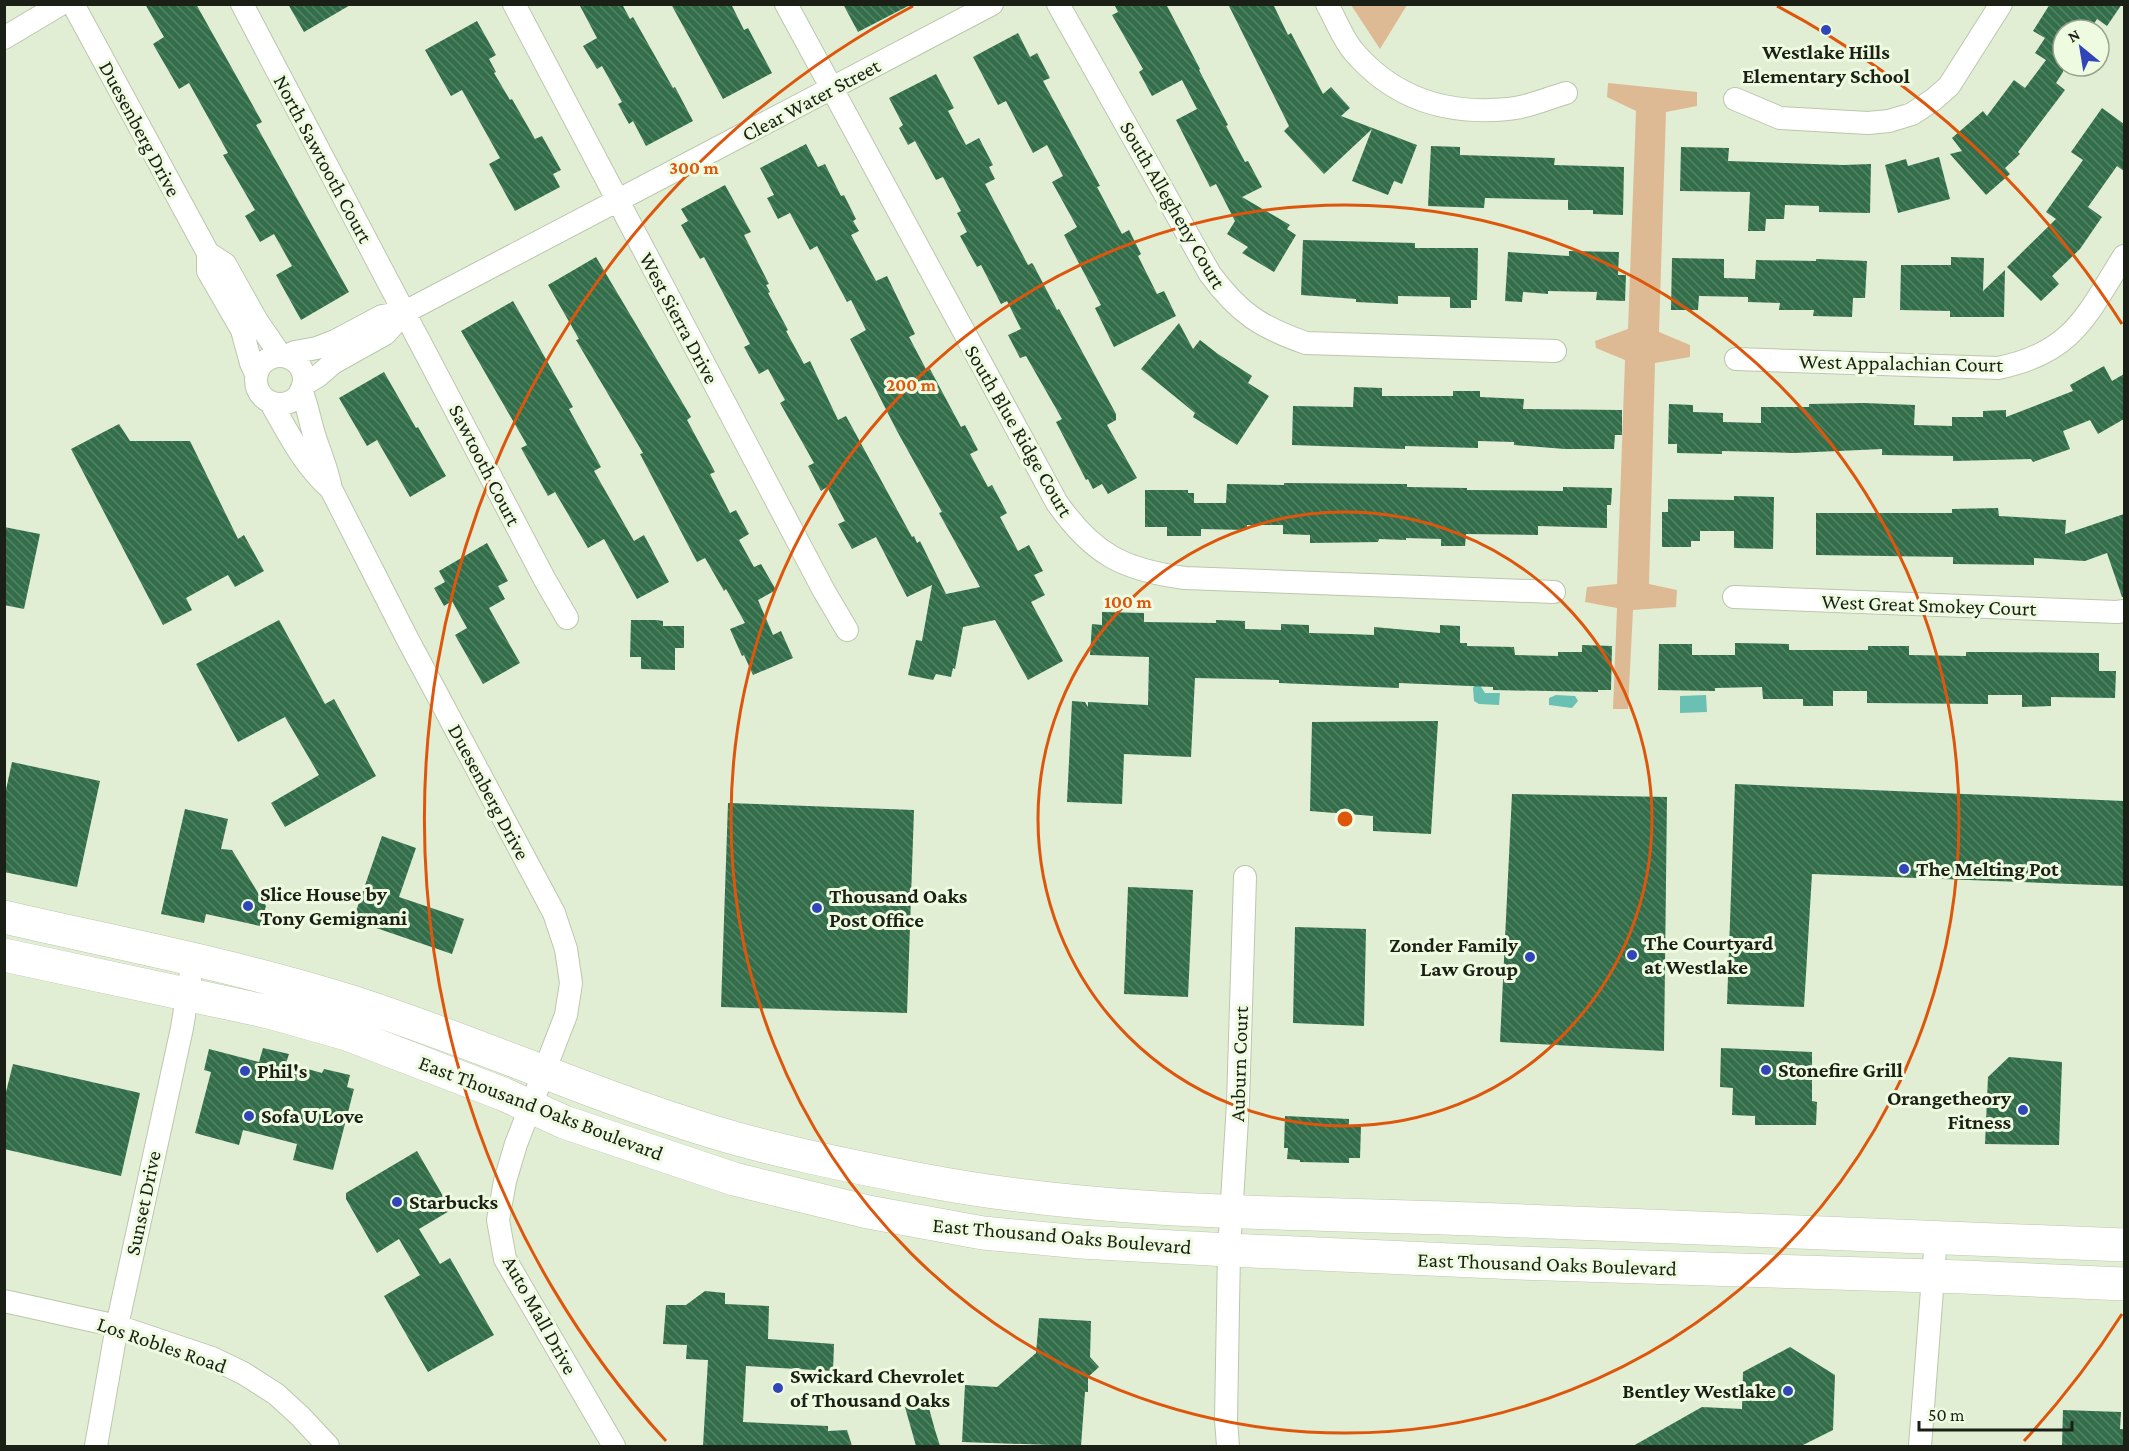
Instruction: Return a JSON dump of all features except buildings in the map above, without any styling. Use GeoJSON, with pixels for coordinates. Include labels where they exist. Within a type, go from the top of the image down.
{"type":"FeatureCollection","features":[{"type":"Feature","properties":{"kind":"main road","name":"East Thousand Oaks Boulevard"},"geometry":{"type":"LineString","coordinates":[[4,917],[264,976],[353,1002],[578,1086],[726,1135],[816,1158],[997,1193],[1070,1201],[1231,1211],[2124,1245]]}},
{"type":"Feature","properties":{"kind":"main road","name":"East Thousand Oaks Boulevard"},"geometry":{"type":"LineString","coordinates":[[4,955],[269,1012],[346,1034],[426,1063],[503,1094],[530,1108],[668,1158],[734,1179],[868,1212],[983,1233],[1081,1242],[1541,1264],[2124,1284]]}},
{"type":"Feature","properties":{"kind":"street"},"geometry":{"type":"LineString","coordinates":[[4,38],[60,4]]}},
{"type":"Feature","properties":{"kind":"street","name":"Duesenberg Drive"},"geometry":{"type":"LineString","coordinates":[[73,4],[208,254],[208,271],[242,330],[256,374],[255,381],[259,393],[271,403],[291,440],[317,477],[331,489]]}},
{"type":"Feature","properties":{"kind":"street","name":"North Sawtooth Court"},"geometry":{"type":"LineString","coordinates":[[242,4],[405,312]]}},
{"type":"Feature","properties":{"kind":"street","name":"West Sierra Drive"},"geometry":{"type":"LineString","coordinates":[[514,4],[616,201],[847,630]]}},
{"type":"Feature","properties":{"kind":"street","name":"South Blue Ridge Court"},"geometry":{"type":"LineString","coordinates":[[786,4],[831,91],[1056,503],[1075,528],[1098,549],[1139,570],[1185,578],[1554,592]]}},
{"type":"Feature","properties":{"kind":"street","name":"Clear Water Street"},"geometry":{"type":"LineString","coordinates":[[283,356],[335,341],[382,316],[405,312],[831,91],[992,4]]}},
{"type":"Feature","properties":{"kind":"street","name":"South Allegheny Court"},"geometry":{"type":"LineString","coordinates":[[1058,4],[1210,274],[1226,296],[1251,318],[1279,334],[1306,343],[1555,351]]}},
{"type":"Feature","properties":{"kind":"street"},"geometry":{"type":"LineString","coordinates":[[1327,4],[1353,52],[1384,81],[1422,102],[1459,110],[1510,109],[1566,93]]}},
{"type":"Feature","properties":{"kind":"street"},"geometry":{"type":"LineString","coordinates":[[1735,99],[1780,118],[1868,123],[1889,121],[1912,114],[1949,86],[2001,4]]}},
{"type":"Feature","properties":{"kind":"street","name":"Duesenberg Drive"},"geometry":{"type":"LineString","coordinates":[[208,254],[225,264],[260,327],[283,356],[298,364],[304,378],[302,388],[316,440],[327,468],[331,489],[408,640],[554,913],[566,949],[571,983],[566,1015],[530,1108]]}},
{"type":"Feature","properties":{"kind":"street","name":"West Appalachian Court"},"geometry":{"type":"LineString","coordinates":[[1736,359],[1998,368],[2023,363],[2049,351],[2073,333],[2124,256]]}},
{"type":"Feature","properties":{"kind":"street","name":"Clear Water Street"},"geometry":{"type":"LineString","coordinates":[[302,388],[333,363],[385,334],[405,312]]}},
{"type":"Feature","properties":{"kind":"street","name":"Sawtooth Court"},"geometry":{"type":"LineString","coordinates":[[405,312],[567,618]]}},
{"type":"Feature","properties":{"kind":"street"},"geometry":{"type":"LineString","coordinates":[[256,374],[265,361],[272,357],[283,356]]}},
{"type":"Feature","properties":{"kind":"street"},"geometry":{"type":"LineString","coordinates":[[271,403],[285,404],[298,396],[302,388]]}},
{"type":"Feature","properties":{"kind":"street","name":"West Great Smokey Court"},"geometry":{"type":"LineString","coordinates":[[1734,597],[2124,611]]}},
{"type":"Feature","properties":{"kind":"street","name":"Auburn Court"},"geometry":{"type":"LineString","coordinates":[[1228,1446],[1226,1420],[1229,1250],[1239,1092],[1245,878]]}},
{"type":"Feature","properties":{"kind":"street","name":"Sunset Drive"},"geometry":{"type":"LineString","coordinates":[[96,1446],[117,1326],[188,995],[193,960]]}},
{"type":"Feature","properties":{"kind":"street","name":"Auto Mall Drive"},"geometry":{"type":"LineString","coordinates":[[530,1108],[516,1144],[500,1203],[498,1220],[505,1259],[614,1446]]}},
{"type":"Feature","properties":{"kind":"street"},"geometry":{"type":"LineString","coordinates":[[1920,1446],[1936,1238]]}},
{"type":"Feature","properties":{"kind":"street","name":"Los Robles Road"},"geometry":{"type":"LineString","coordinates":[[4,1301],[117,1326],[212,1358],[243,1373],[276,1394],[328,1446]]}},
{"type":"Feature","properties":{"kind":"shaded area"},"geometry":{"type":"Polygon","coordinates":[[[1351,5],[1407,5],[1380,49],[1351,5]]]}},
{"type":"Feature","properties":{"kind":"shaded area"},"geometry":{"type":"Polygon","coordinates":[[[1608,83],[1697,92],[1697,106],[1666,112],[1659,332],[1690,345],[1690,357],[1655,363],[1649,584],[1677,590],[1676,607],[1633,610],[1628,709],[1613,709],[1617,608],[1585,602],[1587,587],[1617,584],[1625,360],[1596,348],[1595,341],[1628,329],[1636,111],[1607,97],[1608,83]]]}},
{"type":"Feature","properties":{"kind":"water"},"geometry":{"type":"Polygon","coordinates":[[[1475,685],[1480,685],[1485,693],[1500,693],[1499,705],[1479,704],[1474,701],[1473,688],[1475,685]]]}},
{"type":"Feature","properties":{"kind":"water"},"geometry":{"type":"Polygon","coordinates":[[[1556,695],[1575,696],[1578,701],[1572,708],[1549,705],[1549,698],[1556,695]]]}},
{"type":"Feature","properties":{"kind":"water"},"geometry":{"type":"Polygon","coordinates":[[[1706,695],[1707,712],[1680,713],[1680,696],[1706,695]]]}},
{"type":"Feature","properties":{"kind":"place","name":"Westlake Hills Elementary School"},"geometry":{"type":"Point","coordinates":[1826,30]}},
{"type":"Feature","properties":{"kind":"place","name":"The Melting Pot"},"geometry":{"type":"Point","coordinates":[1904,869]}},
{"type":"Feature","properties":{"kind":"place","name":"Slice House by Tony Gemignani"},"geometry":{"type":"Point","coordinates":[248,906]}},
{"type":"Feature","properties":{"kind":"place","name":"Thousand Oaks Post Office"},"geometry":{"type":"Point","coordinates":[817,908]}},
{"type":"Feature","properties":{"kind":"place","name":"The Courtyard at Westlake"},"geometry":{"type":"Point","coordinates":[1632,955]}},
{"type":"Feature","properties":{"kind":"place","name":"Zonder Family Law Group"},"geometry":{"type":"Point","coordinates":[1530,957]}},
{"type":"Feature","properties":{"kind":"place","name":"Stonefire Grill"},"geometry":{"type":"Point","coordinates":[1766,1070]}},
{"type":"Feature","properties":{"kind":"place","name":"Phil's"},"geometry":{"type":"Point","coordinates":[245,1071]}},
{"type":"Feature","properties":{"kind":"place","name":"Orangetheory Fitness"},"geometry":{"type":"Point","coordinates":[2023,1110]}},
{"type":"Feature","properties":{"kind":"place","name":"Sofa U Love"},"geometry":{"type":"Point","coordinates":[249,1116]}},
{"type":"Feature","properties":{"kind":"place","name":"Starbucks"},"geometry":{"type":"Point","coordinates":[397,1202]}},
{"type":"Feature","properties":{"kind":"place","name":"Swickard Chevrolet of Thousand Oaks"},"geometry":{"type":"Point","coordinates":[778,1388]}},
{"type":"Feature","properties":{"kind":"place","name":"Bentley Westlake"},"geometry":{"type":"Point","coordinates":[1788,1391]}}]}
